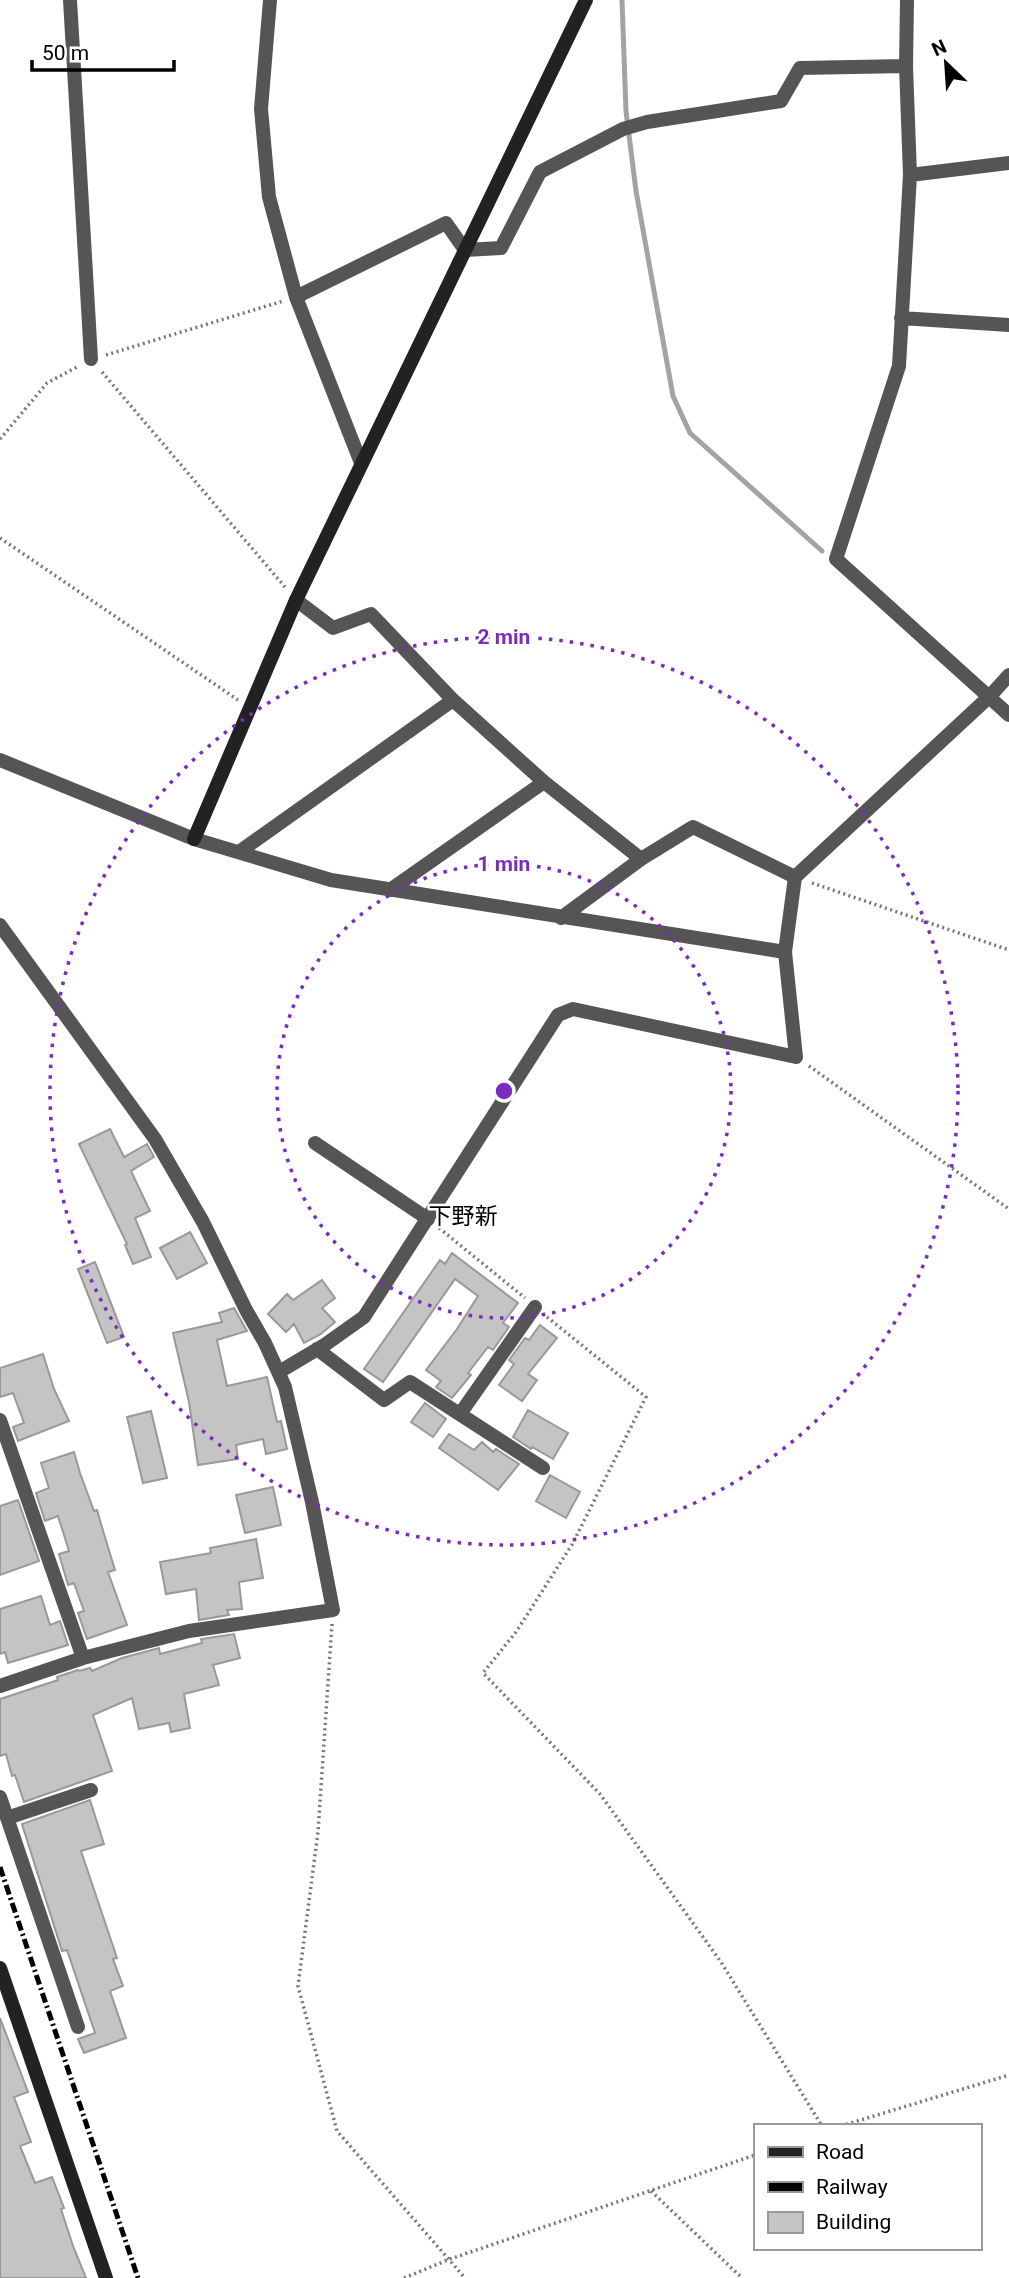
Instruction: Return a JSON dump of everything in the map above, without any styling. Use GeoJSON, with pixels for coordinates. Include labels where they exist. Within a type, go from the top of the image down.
{"type":"FeatureCollection","features":[{"type":"Feature","properties":{"kind":"street"},"geometry":{"type":"LineString","coordinates":[[70,0],[91,359]]}},
{"type":"Feature","properties":{"kind":"street"},"geometry":{"type":"LineString","coordinates":[[270,0],[261,108],[269,197],[296,298],[361,463]]}},
{"type":"Feature","properties":{"kind":"street"},"geometry":{"type":"LineString","coordinates":[[194,839],[296,600],[586,0]]}},
{"type":"Feature","properties":{"kind":"street"},"geometry":{"type":"LineString","coordinates":[[907,0],[906,66],[910,175],[899,366],[836,559],[1009,715]]}},
{"type":"Feature","properties":{"kind":"street"},"geometry":{"type":"LineString","coordinates":[[465,250],[501,248],[540,172],[624,129],[647,122],[781,101],[800,68],[906,66]]}},
{"type":"Feature","properties":{"kind":"street"},"geometry":{"type":"LineString","coordinates":[[910,175],[1009,163]]}},
{"type":"Feature","properties":{"kind":"street"},"geometry":{"type":"LineString","coordinates":[[296,298],[446,223],[465,250]]}},
{"type":"Feature","properties":{"kind":"street"},"geometry":{"type":"LineString","coordinates":[[901,318],[1009,325]]}},
{"type":"Feature","properties":{"kind":"street"},"geometry":{"type":"LineString","coordinates":[[296,600],[333,628],[371,614],[453,700],[544,782],[642,859]]}},
{"type":"Feature","properties":{"kind":"street"},"geometry":{"type":"LineString","coordinates":[[279,1372],[365,1317],[558,1015],[573,1009],[796,1056],[785,952],[795,877],[1009,676]]}},
{"type":"Feature","properties":{"kind":"street"},"geometry":{"type":"LineString","coordinates":[[239,852],[453,700]]}},
{"type":"Feature","properties":{"kind":"street"},"geometry":{"type":"LineString","coordinates":[[0,760],[194,839],[331,880],[785,952]]}},
{"type":"Feature","properties":{"kind":"street"},"geometry":{"type":"LineString","coordinates":[[390,890],[544,782]]}},
{"type":"Feature","properties":{"kind":"street"},"geometry":{"type":"LineString","coordinates":[[561,918],[642,859],[693,827],[795,877]]}},
{"type":"Feature","properties":{"kind":"street"},"geometry":{"type":"LineString","coordinates":[[0,925],[155,1139],[203,1222],[279,1372],[285,1387],[312,1502],[333,1610],[189,1631],[83,1658],[0,1686]]}},
{"type":"Feature","properties":{"kind":"street"},"geometry":{"type":"LineString","coordinates":[[315,1143],[428,1219]]}},
{"type":"Feature","properties":{"kind":"street"},"geometry":{"type":"LineString","coordinates":[[460,1414],[535,1307]]}},
{"type":"Feature","properties":{"kind":"street"},"geometry":{"type":"LineString","coordinates":[[317,1349],[384,1399],[410,1382],[543,1468]]}},
{"type":"Feature","properties":{"kind":"street"},"geometry":{"type":"LineString","coordinates":[[0,1420],[83,1658]]}},
{"type":"Feature","properties":{"kind":"street"},"geometry":{"type":"LineString","coordinates":[[7,1818],[92,1790]]}},
{"type":"Feature","properties":{"kind":"street"},"geometry":{"type":"LineString","coordinates":[[0,1797],[78,2026]]}},
{"type":"Feature","properties":{"kind":"street"},"geometry":{"type":"LineString","coordinates":[[1,1974],[106,2278]]}},
{"type":"Feature","properties":{"kind":"path"},"geometry":{"type":"LineString","coordinates":[[0,439],[47,383],[91,359],[296,298]]}},
{"type":"Feature","properties":{"kind":"path"},"geometry":{"type":"LineString","coordinates":[[91,359],[296,600]]}},
{"type":"Feature","properties":{"kind":"path"},"geometry":{"type":"LineString","coordinates":[[0,538],[249,707]]}},
{"type":"Feature","properties":{"kind":"path"},"geometry":{"type":"LineString","coordinates":[[795,877],[1009,950]]}},
{"type":"Feature","properties":{"kind":"path"},"geometry":{"type":"LineString","coordinates":[[796,1056],[1009,1209]]}},
{"type":"Feature","properties":{"kind":"path"},"geometry":{"type":"LineString","coordinates":[[428,1219],[646,1397],[573,1543],[516,1632],[483,1673],[600,1794],[721,1962],[821,2124]]}},
{"type":"Feature","properties":{"kind":"path"},"geometry":{"type":"LineString","coordinates":[[333,1610],[318,1832],[298,1986],[337,2131],[465,2278]]}},
{"type":"Feature","properties":{"kind":"path"},"geometry":{"type":"LineString","coordinates":[[849,2124],[1009,2075]]}},
{"type":"Feature","properties":{"kind":"path"},"geometry":{"type":"LineString","coordinates":[[404,2278],[450,2259],[754,2155]]}},
{"type":"Feature","properties":{"kind":"path"},"geometry":{"type":"LineString","coordinates":[[652,2191],[742,2278]]}},
{"type":"Feature","properties":{"kind":"building"},"geometry":{"type":"Polygon","coordinates":[[[110,1129],[124,1157],[147,1144],[154,1157],[131,1171],[150,1211],[135,1218],[151,1257],[133,1264],[125,1245],[127,1244],[79,1144],[110,1129]]]}},
{"type":"Feature","properties":{"kind":"building"},"geometry":{"type":"Polygon","coordinates":[[[190,1232],[207,1263],[177,1279],[160,1248],[190,1232]]]}},
{"type":"Feature","properties":{"kind":"building"},"geometry":{"type":"Polygon","coordinates":[[[452,1253],[518,1303],[503,1323],[509,1327],[493,1350],[488,1347],[468,1373],[471,1375],[452,1398],[436,1387],[441,1381],[426,1370],[478,1296],[455,1279],[383,1382],[364,1369],[440,1260],[445,1264],[452,1253]]]}},
{"type":"Feature","properties":{"kind":"building"},"geometry":{"type":"Polygon","coordinates":[[[95,1262],[124,1337],[107,1343],[78,1269],[95,1262]]]}},
{"type":"Feature","properties":{"kind":"building"},"geometry":{"type":"Polygon","coordinates":[[[322,1280],[335,1298],[322,1308],[335,1322],[304,1343],[294,1324],[286,1332],[268,1314],[287,1294],[293,1300],[322,1280]]]}},
{"type":"Feature","properties":{"kind":"building"},"geometry":{"type":"Polygon","coordinates":[[[234,1308],[247,1331],[217,1340],[227,1386],[267,1377],[277,1422],[281,1421],[287,1449],[266,1454],[263,1439],[236,1445],[238,1459],[198,1465],[189,1402],[173,1333],[222,1322],[219,1313],[234,1308]]]}},
{"type":"Feature","properties":{"kind":"building"},"geometry":{"type":"Polygon","coordinates":[[[540,1325],[557,1338],[528,1374],[537,1380],[522,1401],[499,1385],[514,1364],[509,1360],[525,1338],[529,1340],[540,1325]]]}},
{"type":"Feature","properties":{"kind":"building"},"geometry":{"type":"Polygon","coordinates":[[[43,1354],[54,1389],[69,1421],[18,1441],[13,1427],[24,1423],[13,1393],[0,1397],[0,1368],[43,1354]]]}},
{"type":"Feature","properties":{"kind":"building"},"geometry":{"type":"Polygon","coordinates":[[[425,1403],[446,1419],[433,1437],[411,1422],[425,1403]]]}},
{"type":"Feature","properties":{"kind":"building"},"geometry":{"type":"Polygon","coordinates":[[[528,1410],[568,1433],[553,1459],[513,1437],[528,1410]]]}},
{"type":"Feature","properties":{"kind":"building"},"geometry":{"type":"Polygon","coordinates":[[[151,1411],[167,1478],[143,1483],[127,1417],[151,1411]]]}},
{"type":"Feature","properties":{"kind":"building"},"geometry":{"type":"Polygon","coordinates":[[[449,1434],[474,1450],[482,1442],[493,1452],[496,1449],[519,1464],[498,1490],[439,1448],[449,1434]]]}},
{"type":"Feature","properties":{"kind":"building"},"geometry":{"type":"Polygon","coordinates":[[[74,1452],[94,1511],[97,1510],[115,1570],[108,1572],[127,1625],[87,1639],[78,1613],[84,1611],[74,1583],[68,1585],[59,1554],[69,1551],[58,1516],[45,1521],[36,1493],[49,1488],[41,1463],[74,1452]]]}},
{"type":"Feature","properties":{"kind":"building"},"geometry":{"type":"Polygon","coordinates":[[[550,1475],[580,1492],[566,1518],[536,1501],[550,1475]]]}},
{"type":"Feature","properties":{"kind":"building"},"geometry":{"type":"Polygon","coordinates":[[[273,1487],[281,1525],[245,1533],[236,1495],[273,1487]]]}},
{"type":"Feature","properties":{"kind":"building"},"geometry":{"type":"Polygon","coordinates":[[[18,1500],[39,1561],[0,1575],[0,1506],[18,1500]]]}},
{"type":"Feature","properties":{"kind":"building"},"geometry":{"type":"Polygon","coordinates":[[[256,1539],[263,1578],[239,1582],[242,1609],[227,1610],[229,1615],[199,1620],[196,1589],[166,1594],[160,1562],[211,1553],[210,1548],[256,1539]]]}},
{"type":"Feature","properties":{"kind":"building"},"geometry":{"type":"Polygon","coordinates":[[[41,1596],[50,1625],[60,1621],[68,1645],[8,1663],[5,1652],[0,1654],[0,1609],[41,1596]]]}},
{"type":"Feature","properties":{"kind":"building"},"geometry":{"type":"Polygon","coordinates":[[[234,1634],[240,1658],[213,1665],[219,1685],[184,1694],[190,1728],[171,1732],[169,1723],[139,1729],[132,1698],[93,1715],[112,1771],[24,1802],[15,1775],[12,1776],[6,1754],[0,1756],[0,1699],[58,1680],[57,1677],[78,1670],[90,1668],[92,1671],[122,1658],[159,1648],[160,1654],[202,1643],[201,1639],[234,1634]]]}},
{"type":"Feature","properties":{"kind":"building"},"geometry":{"type":"Polygon","coordinates":[[[90,1800],[104,1844],[81,1851],[117,1958],[113,1959],[123,1986],[110,1991],[126,2038],[84,2053],[78,2039],[95,2033],[67,1950],[62,1951],[22,1824],[90,1800]]]}},
{"type":"Feature","properties":{"kind":"building"},"geometry":{"type":"Polygon","coordinates":[[[0,2018],[28,2092],[14,2097],[31,2142],[20,2146],[35,2183],[52,2177],[64,2208],[61,2209],[73,2246],[86,2278],[0,2278],[0,2018]]]}},
{"type":"Feature","properties":{"kind":"waterway"},"geometry":{"type":"LineString","coordinates":[[622,0],[626,111],[636,191],[673,396],[690,433],[822,551]]}},
{"type":"Feature","properties":{"kind":"railway"},"geometry":{"type":"LineString","coordinates":[[0,1867],[138,2278]]}},
{"type":"Feature","properties":{"kind":"district","name":"下野新"},"geometry":{"type":"Point","coordinates":[463,1216]}}]}
